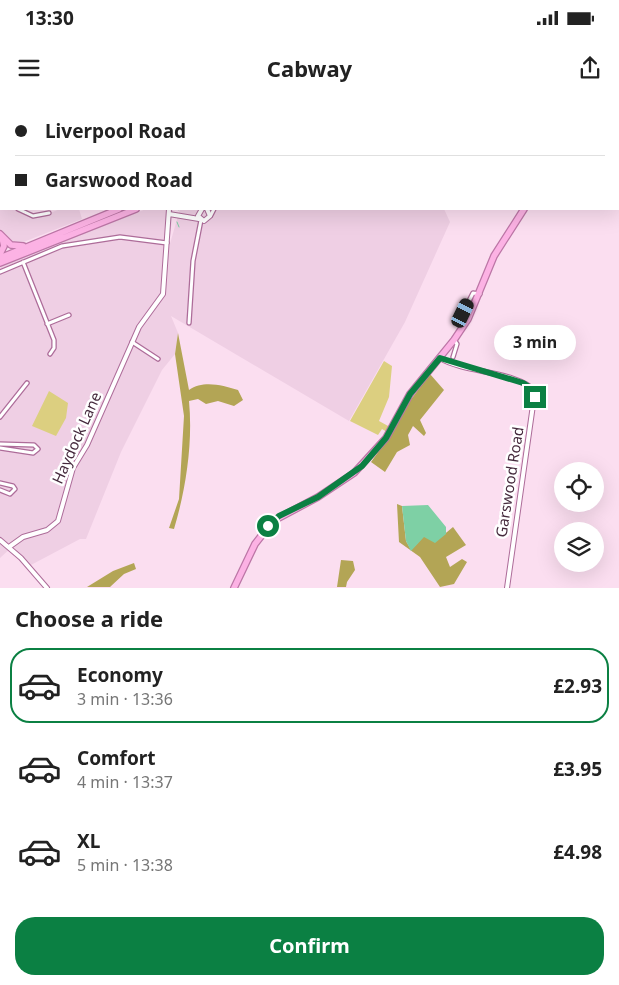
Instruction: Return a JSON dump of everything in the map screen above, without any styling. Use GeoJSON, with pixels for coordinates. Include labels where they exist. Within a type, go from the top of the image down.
{"type":"FeatureCollection","features":[{"type":"Feature","properties":{"kind":"highway"},"geometry":{"type":"LineString","coordinates":[[0,258],[117,210]]}},
{"type":"Feature","properties":{"kind":"highway"},"geometry":{"type":"LineString","coordinates":[[0,263],[133,210]]}},
{"type":"Feature","properties":{"kind":"highway"},"geometry":{"type":"LineString","coordinates":[[234,588],[247,557],[268,526],[279,516],[318,497],[362,466],[386,438],[410,394],[468,320],[494,256],[523,210]]}},
{"type":"Feature","properties":{"kind":"highway"},"geometry":{"type":"LineString","coordinates":[[1,235],[16,247],[37,242]]}},
{"type":"Feature","properties":{"kind":"highway"},"geometry":{"type":"LineString","coordinates":[[0,254],[4,246],[1,235]]}},
{"type":"Feature","properties":{"kind":"street"},"geometry":{"type":"LineString","coordinates":[[20,210],[33,216],[49,213]]}},
{"type":"Feature","properties":{"kind":"street","name":"Haydock Lane"},"geometry":{"type":"LineString","coordinates":[[10,547],[23,537],[47,530],[58,521],[73,468],[87,445],[144,317],[163,294],[169,210]]}},
{"type":"Feature","properties":{"kind":"street"},"geometry":{"type":"LineString","coordinates":[[201,228],[211,215],[210,210]]}},
{"type":"Feature","properties":{"kind":"street"},"geometry":{"type":"LineString","coordinates":[[169,214],[191,217],[199,214]]}},
{"type":"Feature","properties":{"kind":"street"},"geometry":{"type":"LineString","coordinates":[[199,214],[206,221]]}},
{"type":"Feature","properties":{"kind":"street"},"geometry":{"type":"LineString","coordinates":[[189,323],[193,261],[201,228],[199,214]]}},
{"type":"Feature","properties":{"kind":"street"},"geometry":{"type":"LineString","coordinates":[[0,272],[62,246],[120,237],[166,243]]}},
{"type":"Feature","properties":{"kind":"street"},"geometry":{"type":"LineString","coordinates":[[22,262],[54,343],[50,354]]}},
{"type":"Feature","properties":{"kind":"street"},"geometry":{"type":"LineString","coordinates":[[47,324],[70,315]]}},
{"type":"Feature","properties":{"kind":"street"},"geometry":{"type":"LineString","coordinates":[[454,340],[458,344],[454,356]]}},
{"type":"Feature","properties":{"kind":"street"},"geometry":{"type":"LineString","coordinates":[[132,342],[158,359]]}},
{"type":"Feature","properties":{"kind":"street","name":"Garswood Road"},"geometry":{"type":"LineString","coordinates":[[440,358],[523,383],[535,391],[507,588]]}},
{"type":"Feature","properties":{"kind":"street"},"geometry":{"type":"LineString","coordinates":[[0,417],[27,383]]}},
{"type":"Feature","properties":{"kind":"street"},"geometry":{"type":"LineString","coordinates":[[0,444],[34,445],[38,449],[33,453],[0,448]]}},
{"type":"Feature","properties":{"kind":"street"},"geometry":{"type":"LineString","coordinates":[[0,483],[13,486],[15,489],[10,494],[0,490]]}},
{"type":"Feature","properties":{"kind":"street"},"geometry":{"type":"LineString","coordinates":[[0,540],[10,547],[47,588]]}},
{"type":"Feature","properties":{"kind":"shaded area"},"geometry":{"type":"Polygon","coordinates":[[[0,210],[17,210],[27,216],[43,216],[58,210],[79,210],[82,219],[21,243],[12,243],[0,248],[0,210]]]}},
{"type":"Feature","properties":{"kind":"shaded area"},"geometry":{"type":"Polygon","coordinates":[[[143,210],[173,210],[169,247],[180,210],[444,210],[450,222],[405,322],[349,421],[171,316],[178,333],[175,354],[162,370],[121,452],[86,539],[80,539],[29,566],[13,546],[0,558],[0,266],[143,210]]]}},
{"type":"Feature","properties":{"kind":"shaded area"},"geometry":{"type":"Polygon","coordinates":[[[178,333],[189,390],[206,384],[219,385],[238,390],[243,400],[234,406],[218,401],[206,404],[198,399],[189,401],[188,466],[174,529],[169,528],[179,499],[184,416],[175,354],[178,333]]]}},
{"type":"Feature","properties":{"kind":"shaded area"},"geometry":{"type":"Polygon","coordinates":[[[384,361],[392,366],[389,397],[379,421],[390,427],[387,432],[382,429],[378,435],[350,421],[384,361]]]}},
{"type":"Feature","properties":{"kind":"shaded area"},"geometry":{"type":"Polygon","coordinates":[[[430,374],[444,390],[420,420],[426,433],[424,436],[413,426],[408,435],[410,445],[397,452],[385,472],[371,462],[392,433],[401,413],[430,374]]]}},
{"type":"Feature","properties":{"kind":"shaded area"},"geometry":{"type":"Polygon","coordinates":[[[49,391],[68,403],[66,418],[56,436],[32,426],[49,391]]]}},
{"type":"Feature","properties":{"kind":"shaded area"},"geometry":{"type":"Polygon","coordinates":[[[397,504],[402,506],[406,541],[411,550],[424,536],[435,542],[453,527],[466,545],[446,557],[450,567],[462,559],[467,562],[454,584],[440,587],[420,557],[399,542],[397,504]]]}},
{"type":"Feature","properties":{"kind":"shaded area"},"geometry":{"type":"Polygon","coordinates":[[[428,505],[446,527],[446,534],[435,543],[424,537],[411,551],[406,541],[402,506],[428,505]]]}},
{"type":"Feature","properties":{"kind":"shaded area"},"geometry":{"type":"Polygon","coordinates":[[[341,560],[353,561],[355,570],[346,587],[337,587],[341,560]]]}},
{"type":"Feature","properties":{"kind":"shaded area"},"geometry":{"type":"Polygon","coordinates":[[[134,563],[136,569],[124,574],[110,587],[87,587],[113,571],[134,563]]]}},
{"type":"Feature","properties":{"kind":"waterway"},"geometry":{"type":"LineString","coordinates":[[177,222],[179,227]]}},
{"type":"Feature","properties":{"kind":"route"},"geometry":{"type":"LineString","coordinates":[[268,526],[285,512],[318,497],[339,484],[362,466],[386,438],[410,394],[440,358],[531,386],[535,391],[535,397]]}}]}
